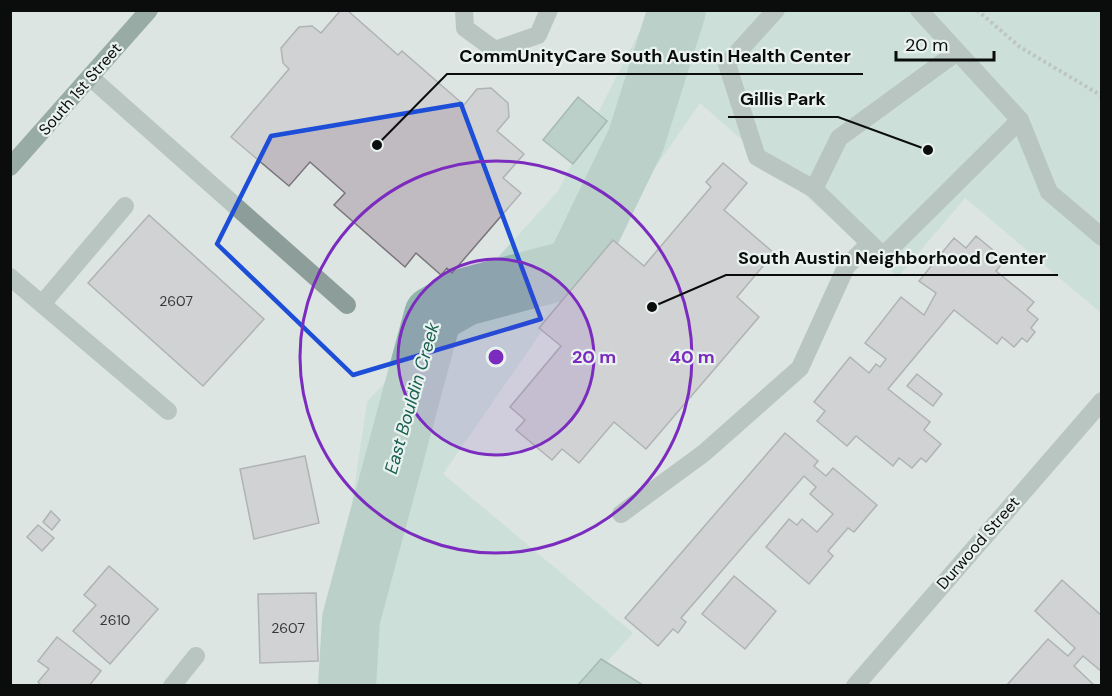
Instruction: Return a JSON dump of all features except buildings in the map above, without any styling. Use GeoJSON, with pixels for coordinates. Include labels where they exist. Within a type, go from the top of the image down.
{"type":"FeatureCollection","features":[{"type":"Feature","properties":{"kind":"main road","name":"South 1st Street"},"geometry":{"type":"LineString","coordinates":[[10,167],[149,10]]}},
{"type":"Feature","properties":{"kind":"street"},"geometry":{"type":"LineString","coordinates":[[464,10],[465,28],[495,50],[538,35],[549,10]]}},
{"type":"Feature","properties":{"kind":"street"},"geometry":{"type":"LineString","coordinates":[[776,10],[727,64],[758,157],[814,189],[883,256],[1020,120]]}},
{"type":"Feature","properties":{"kind":"street"},"geometry":{"type":"LineString","coordinates":[[919,10],[1020,120],[1049,192],[1101,237]]}},
{"type":"Feature","properties":{"kind":"street"},"geometry":{"type":"LineString","coordinates":[[814,189],[839,138],[957,52]]}},
{"type":"Feature","properties":{"kind":"street"},"geometry":{"type":"LineString","coordinates":[[90,77],[347,305]]}},
{"type":"Feature","properties":{"kind":"street"},"geometry":{"type":"LineString","coordinates":[[42,304],[125,206]]}},
{"type":"Feature","properties":{"kind":"street"},"geometry":{"type":"LineString","coordinates":[[621,514],[704,453],[800,368],[846,267],[870,243]]}},
{"type":"Feature","properties":{"kind":"street"},"geometry":{"type":"LineString","coordinates":[[10,277],[168,411]]}},
{"type":"Feature","properties":{"kind":"street","name":"Durwood Street"},"geometry":{"type":"LineString","coordinates":[[855,686],[1101,401]]}},
{"type":"Feature","properties":{"kind":"street"},"geometry":{"type":"LineString","coordinates":[[172,686],[196,656]]}},
{"type":"Feature","properties":{"kind":"path"},"geometry":{"type":"LineString","coordinates":[[977,10],[1020,47],[1101,96]]}},
{"type":"Feature","properties":{"kind":"highlighted area"},"geometry":{"type":"Polygon","coordinates":[[[461,104],[541,319],[353,375],[217,244],[271,136],[461,104]]]}},
{"type":"Feature","properties":{"kind":"shaded area"},"geometry":{"type":"Polygon","coordinates":[[[650,11],[1101,11],[1101,313],[965,198],[898,277],[700,103],[443,474],[633,633],[586,685],[321,686],[338,599],[367,402],[558,191],[650,11]]]}},
{"type":"Feature","properties":{"kind":"shaded area"},"geometry":{"type":"Polygon","coordinates":[[[578,97],[607,121],[573,164],[543,140],[578,97]]]}},
{"type":"Feature","properties":{"kind":"shaded area"},"geometry":{"type":"Polygon","coordinates":[[[601,659],[643,685],[578,685],[601,659]]]}},
{"type":"Feature","properties":{"kind":"waterway","name":"East Bouldin Creek"},"geometry":{"type":"LineString","coordinates":[[347,686],[351,619],[433,315],[465,297],[574,268],[636,140],[677,10]]}},
{"type":"Feature","properties":{"kind":"place","name":"CommUnityCare South Austin Health Center"},"geometry":{"type":"Point","coordinates":[377,145]}},
{"type":"Feature","properties":{"kind":"place","name":"Gillis Park"},"geometry":{"type":"Point","coordinates":[928,150]}},
{"type":"Feature","properties":{"kind":"place","name":"South Austin Neighborhood Center"},"geometry":{"type":"Point","coordinates":[652,307]}}]}
